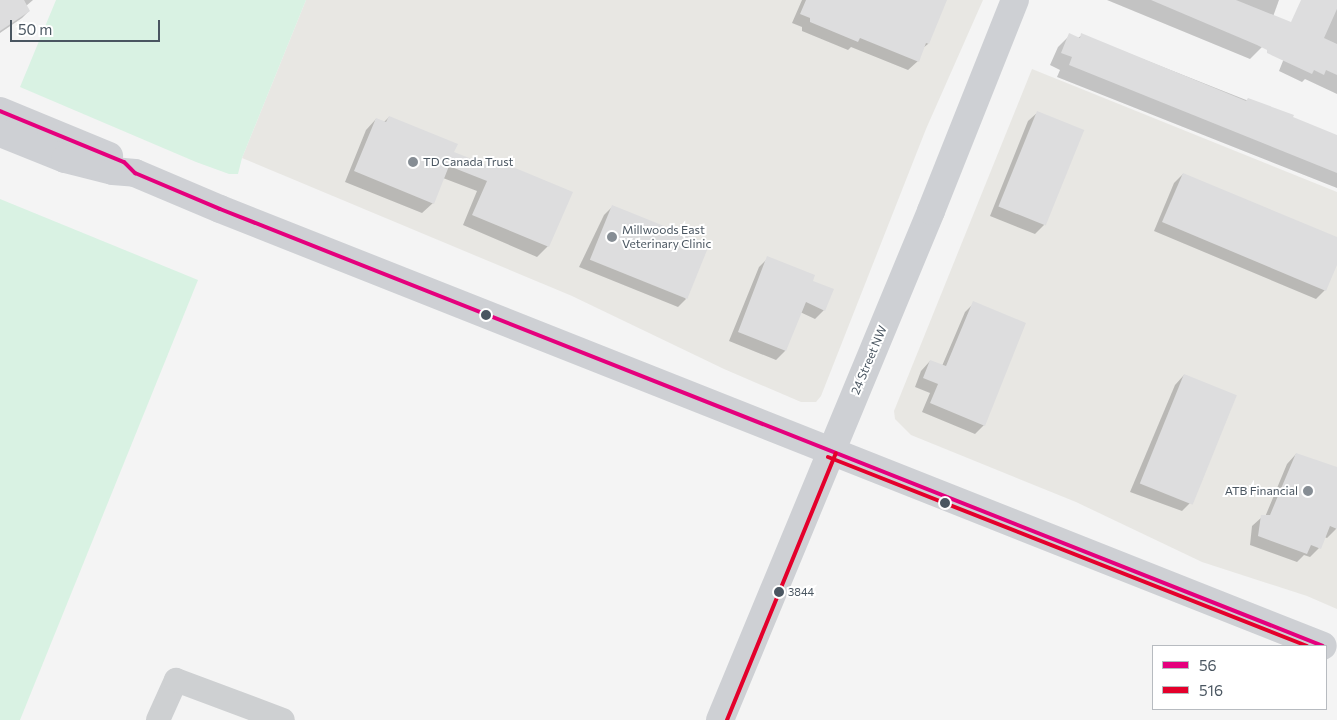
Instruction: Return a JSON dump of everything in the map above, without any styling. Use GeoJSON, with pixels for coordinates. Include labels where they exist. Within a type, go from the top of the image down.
{"type":"FeatureCollection","features":[{"type":"Feature","properties":{"kind":"main road","name":"24 Street NW"},"geometry":{"type":"LineString","coordinates":[[720,720],[920,237],[1015,0]]}},
{"type":"Feature","properties":{"kind":"main road"},"geometry":{"type":"LineString","coordinates":[[0,111],[124,162],[134,173]]}},
{"type":"Feature","properties":{"kind":"main road"},"geometry":{"type":"LineString","coordinates":[[0,133],[65,159],[113,171],[134,173],[1320,645]]}},
{"type":"Feature","properties":{"kind":"street"},"geometry":{"type":"LineString","coordinates":[[158,720],[176,680],[283,720]]}},
{"type":"Feature","properties":{"kind":"shaded area"},"geometry":{"type":"Polygon","coordinates":[[[306,0],[983,0],[926,129],[821,396],[816,402],[801,402],[724,369],[572,296],[242,158],[306,0]]]}},
{"type":"Feature","properties":{"kind":"shaded area"},"geometry":{"type":"Polygon","coordinates":[[[1032,69],[1337,192],[1337,609],[1307,596],[1202,562],[1076,502],[911,435],[895,419],[894,411],[1032,69]]]}},
{"type":"Feature","properties":{"kind":"green space"},"geometry":{"type":"Polygon","coordinates":[[[56,0],[306,0],[242,158],[238,174],[229,174],[196,162],[20,87],[56,0]]]}},
{"type":"Feature","properties":{"kind":"green space"},"geometry":{"type":"Polygon","coordinates":[[[0,199],[198,280],[20,720],[0,720],[0,199]]]}},
{"type":"Feature","properties":{"kind":"building"},"geometry":{"type":"Polygon","coordinates":[[[0,0],[24,0],[30,11],[0,31],[0,0]]]}},
{"type":"Feature","properties":{"kind":"building"},"geometry":{"type":"Polygon","coordinates":[[[806,0],[947,0],[929,44],[926,43],[919,62],[860,38],[858,42],[810,22],[810,18],[800,14],[806,0]]]}},
{"type":"Feature","properties":{"kind":"building"},"geometry":{"type":"Polygon","coordinates":[[[1151,0],[1236,0],[1291,22],[1301,0],[1337,0],[1337,9],[1324,38],[1337,44],[1337,75],[1326,70],[1324,75],[1314,70],[1312,74],[1267,53],[1267,50],[1257,45],[1151,0]]]}},
{"type":"Feature","properties":{"kind":"building"},"geometry":{"type":"Polygon","coordinates":[[[1069,33],[1080,38],[1081,33],[1246,101],[1248,98],[1294,115],[1293,117],[1337,135],[1337,173],[1069,65],[1072,57],[1061,53],[1069,33]]]}},
{"type":"Feature","properties":{"kind":"building"},"geometry":{"type":"Polygon","coordinates":[[[1037,111],[1084,130],[1046,226],[998,206],[1037,111]]]}},
{"type":"Feature","properties":{"kind":"building"},"geometry":{"type":"Polygon","coordinates":[[[389,116],[458,144],[454,152],[492,167],[496,160],[573,192],[549,247],[472,215],[487,181],[449,166],[434,204],[354,171],[376,118],[386,122],[389,116]]]}},
{"type":"Feature","properties":{"kind":"building"},"geometry":{"type":"Polygon","coordinates":[[[1183,173],[1337,237],[1337,265],[1326,291],[1162,222],[1183,173]]]}},
{"type":"Feature","properties":{"kind":"building"},"geometry":{"type":"Polygon","coordinates":[[[612,205],[709,244],[687,299],[590,260],[612,205]]]}},
{"type":"Feature","properties":{"kind":"building"},"geometry":{"type":"Polygon","coordinates":[[[767,256],[815,275],[813,281],[834,289],[825,311],[806,302],[786,351],[738,332],[767,256]]]}},
{"type":"Feature","properties":{"kind":"building"},"geometry":{"type":"Polygon","coordinates":[[[973,301],[1026,323],[985,426],[930,403],[938,384],[923,378],[930,360],[946,366],[973,301]]]}},
{"type":"Feature","properties":{"kind":"building"},"geometry":{"type":"Polygon","coordinates":[[[1184,374],[1237,395],[1193,505],[1140,483],[1184,374]]]}},
{"type":"Feature","properties":{"kind":"building","name":"ATB Financial"},"geometry":{"type":"Polygon","coordinates":[[[1296,453],[1337,467],[1337,529],[1330,526],[1321,549],[1311,545],[1307,554],[1258,536],[1261,515],[1270,515],[1296,453]]]}},
{"type":"Feature","properties":{"kind":"transit line","name":"56"},"geometry":{"type":"LineString","coordinates":[[0,111],[124,162],[135,173],[220,209],[1320,645]]}},
{"type":"Feature","properties":{"kind":"transit line","name":"516"},"geometry":{"type":"LineString","coordinates":[[727,720],[836,453]]}},
{"type":"Feature","properties":{"kind":"transit line","name":"516"},"geometry":{"type":"LineString","coordinates":[[828,457],[1304,645]]}},
{"type":"Feature","properties":{"kind":"place","name":"TD Canada Trust"},"geometry":{"type":"Point","coordinates":[413,162]}},
{"type":"Feature","properties":{"kind":"place","name":"Millwoods East Veterinary Clinic"},"geometry":{"type":"Point","coordinates":[612,237]}},
{"type":"Feature","properties":{"kind":"place","name":"ATB Financial"},"geometry":{"type":"Point","coordinates":[1308,491]}},
{"type":"Feature","properties":{"kind":"place","name":"3844"},"geometry":{"type":"Point","coordinates":[779,592]}}]}
